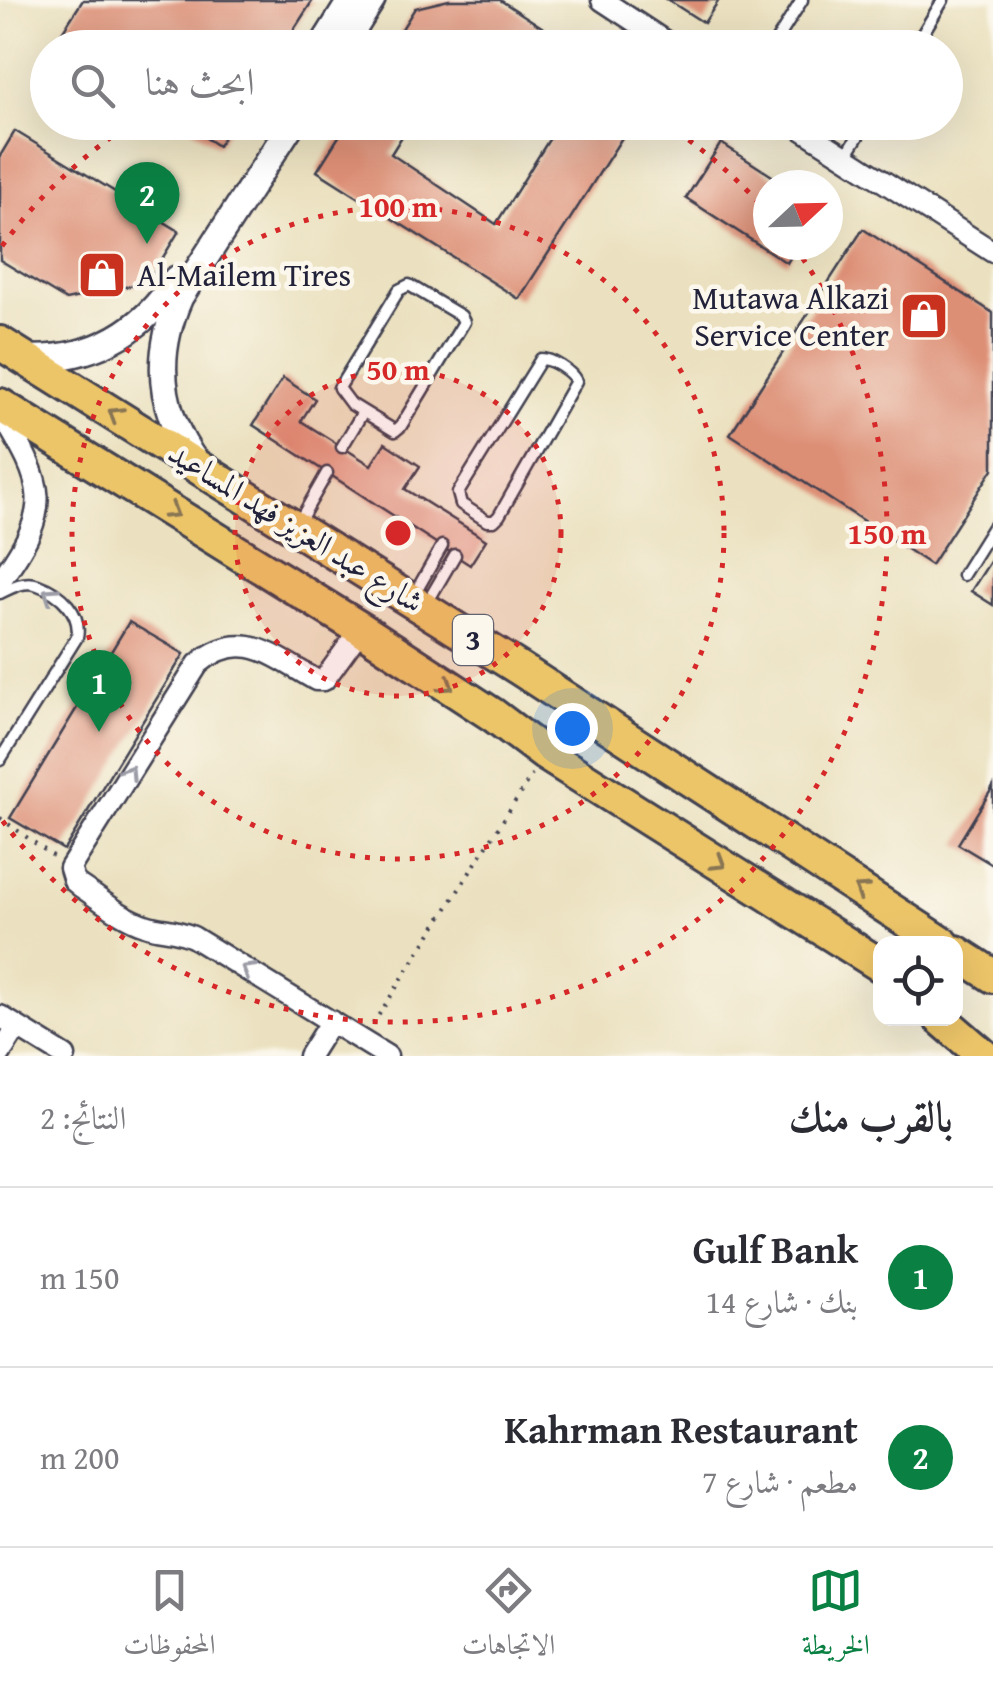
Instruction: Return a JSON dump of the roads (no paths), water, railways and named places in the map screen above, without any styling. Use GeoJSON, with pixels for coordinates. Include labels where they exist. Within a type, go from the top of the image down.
{"type":"FeatureCollection","features":[{"type":"Feature","properties":{"kind":"main road","name":"شارع عبد العزيز فهد المساعيد"},"geometry":{"type":"LineString","coordinates":[[12,350],[417,604],[931,936]]}},
{"type":"Feature","properties":{"kind":"main road","name":"شارع عبد العزيز فهد المساعيد"},"geometry":{"type":"LineString","coordinates":[[0,408],[361,630],[493,714],[546,754],[873,961]]}},
{"type":"Feature","properties":{"kind":"main road"},"geometry":{"type":"LineString","coordinates":[[493,714],[504,714],[522,702],[526,691],[520,670]]}},
{"type":"Feature","properties":{"kind":"main road"},"geometry":{"type":"LineString","coordinates":[[963,957],[993,976]]}},
{"type":"Feature","properties":{"kind":"main road"},"geometry":{"type":"LineString","coordinates":[[963,1019],[993,1039]]}},
{"type":"Feature","properties":{"kind":"main road"},"geometry":{"type":"LineString","coordinates":[[949,1026],[984,1056]]}},
{"type":"Feature","properties":{"kind":"street"},"geometry":{"type":"LineString","coordinates":[[332,30],[351,0]]}},
{"type":"Feature","properties":{"kind":"street"},"geometry":{"type":"LineString","coordinates":[[353,30],[372,0]]}},
{"type":"Feature","properties":{"kind":"street"},"geometry":{"type":"LineString","coordinates":[[602,0],[648,30]]}},
{"type":"Feature","properties":{"kind":"street"},"geometry":{"type":"LineString","coordinates":[[12,350],[65,357],[124,335],[140,322],[169,291],[263,140]]}},
{"type":"Feature","properties":{"kind":"street"},"geometry":{"type":"LineString","coordinates":[[198,465],[174,427],[162,384],[170,318],[281,140]]}},
{"type":"Feature","properties":{"kind":"street"},"geometry":{"type":"LineString","coordinates":[[819,140],[993,252]]}},
{"type":"Feature","properties":{"kind":"street"},"geometry":{"type":"LineString","coordinates":[[0,408],[25,452],[38,495],[35,526],[0,581]]}},
{"type":"Feature","properties":{"kind":"street"},"geometry":{"type":"LineString","coordinates":[[361,630],[324,680],[316,680],[246,645],[210,654],[198,664],[70,868],[80,886],[136,922],[172,928],[193,937],[387,1056]]}},
{"type":"Feature","properties":{"kind":"street"},"geometry":{"type":"LineString","coordinates":[[0,1054],[9,1021],[65,1056]]}},
{"type":"Feature","properties":{"kind":"street"},"geometry":{"type":"LineString","coordinates":[[309,1056],[331,1021]]}},
{"type":"Feature","properties":{"kind":"lane"},"geometry":{"type":"LineString","coordinates":[[783,30],[802,0]]}},
{"type":"Feature","properties":{"kind":"lane"},"geometry":{"type":"LineString","coordinates":[[925,30],[944,0]]}},
{"type":"Feature","properties":{"kind":"lane"},"geometry":{"type":"LineString","coordinates":[[845,157],[856,140]]}},
{"type":"Feature","properties":{"kind":"lane"},"geometry":{"type":"LineString","coordinates":[[413,286],[464,318],[462,328],[398,429],[387,429],[363,412],[344,398],[339,388],[402,287],[413,286]]}},
{"type":"Feature","properties":{"kind":"lane"},"geometry":{"type":"LineString","coordinates":[[541,359],[548,359],[576,381],[496,519],[491,522],[478,516],[464,507],[458,493],[541,359]]}},
{"type":"Feature","properties":{"kind":"lane"},"geometry":{"type":"LineString","coordinates":[[342,447],[363,412]]}},
{"type":"Feature","properties":{"kind":"lane"},"geometry":{"type":"LineString","coordinates":[[296,528],[327,473]]}},
{"type":"Feature","properties":{"kind":"lane"},"geometry":{"type":"LineString","coordinates":[[456,521],[464,507]]}},
{"type":"Feature","properties":{"kind":"lane"},"geometry":{"type":"LineString","coordinates":[[470,530],[478,516]]}},
{"type":"Feature","properties":{"kind":"lane"},"geometry":{"type":"LineString","coordinates":[[962,575],[993,528]]}},
{"type":"Feature","properties":{"kind":"lane"},"geometry":{"type":"LineString","coordinates":[[417,604],[442,546]]}},
{"type":"Feature","properties":{"kind":"lane"},"geometry":{"type":"LineString","coordinates":[[417,604],[455,555]]}},
{"type":"Feature","properties":{"kind":"lane"},"geometry":{"type":"LineString","coordinates":[[0,592],[17,584],[39,584],[74,610],[80,625],[77,637],[0,760]]}},
{"type":"Feature","properties":{"kind":"place","name":"Kahrman Restaurant"},"geometry":{"type":"Point","coordinates":[147,244]}},
{"type":"Feature","properties":{"kind":"place","name":"Al-Mailem Tires"},"geometry":{"type":"Point","coordinates":[102,275]}},
{"type":"Feature","properties":{"kind":"place","name":"Mutawa Alkazi Service Center"},"geometry":{"type":"Point","coordinates":[924,316]}},
{"type":"Feature","properties":{"kind":"place","name":"Gulf Bank"},"geometry":{"type":"Point","coordinates":[99,732]}}]}
